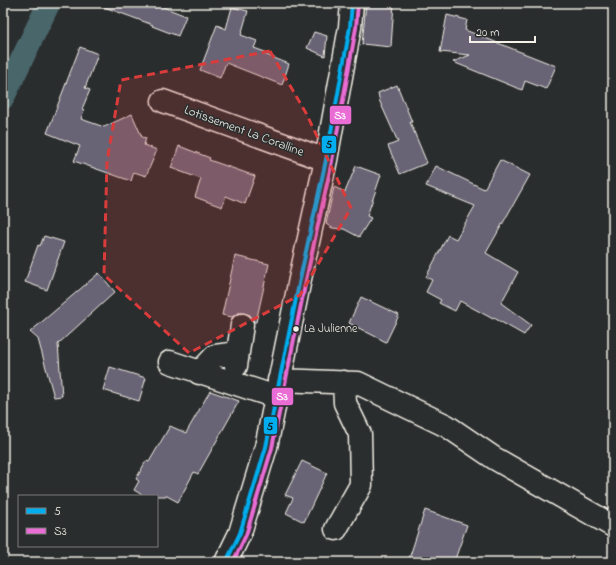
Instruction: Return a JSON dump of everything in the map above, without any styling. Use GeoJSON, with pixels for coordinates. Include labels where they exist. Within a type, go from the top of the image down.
{"type":"FeatureCollection","features":[{"type":"Feature","properties":{"kind":"street"},"geometry":{"type":"LineString","coordinates":[[226,562],[240,533],[266,447],[326,160],[350,27],[352,3]]}},
{"type":"Feature","properties":{"kind":"street","name":"Lotissement La Coralline"},"geometry":{"type":"LineString","coordinates":[[163,101],[326,160]]}},
{"type":"Feature","properties":{"kind":"street"},"geometry":{"type":"LineString","coordinates":[[199,373],[216,356],[237,360],[242,325]]}},
{"type":"Feature","properties":{"kind":"street"},"geometry":{"type":"LineString","coordinates":[[170,362],[199,373],[278,389],[344,382],[358,383],[447,426],[494,458],[613,526]]}},
{"type":"Feature","properties":{"kind":"street"},"geometry":{"type":"LineString","coordinates":[[336,529],[361,485],[360,434],[345,403],[344,382]]}},
{"type":"Feature","properties":{"kind":"highlighted area"},"geometry":{"type":"Polygon","coordinates":[[[270,51],[306,113],[351,208],[300,295],[189,353],[104,275],[107,161],[121,80],[270,51]]]}},
{"type":"Feature","properties":{"kind":"building"},"geometry":{"type":"Polygon","coordinates":[[[100,3],[153,3],[186,16],[178,36],[99,5],[100,3]]]}},
{"type":"Feature","properties":{"kind":"building"},"geometry":{"type":"Polygon","coordinates":[[[366,3],[394,3],[391,47],[362,44],[366,3]]]}},
{"type":"Feature","properties":{"kind":"building"},"geometry":{"type":"Polygon","coordinates":[[[232,7],[248,11],[241,35],[257,41],[254,48],[265,52],[264,54],[289,64],[282,85],[226,63],[220,78],[200,70],[217,25],[226,29],[232,7]]]}},
{"type":"Feature","properties":{"kind":"building"},"geometry":{"type":"Polygon","coordinates":[[[447,15],[467,20],[465,30],[556,66],[546,89],[525,81],[522,90],[453,62],[470,55],[440,52],[447,15]]]}},
{"type":"Feature","properties":{"kind":"building"},"geometry":{"type":"Polygon","coordinates":[[[314,32],[327,36],[325,56],[307,48],[314,32]]]}},
{"type":"Feature","properties":{"kind":"building"},"geometry":{"type":"Polygon","coordinates":[[[80,47],[98,54],[85,88],[90,90],[82,109],[84,110],[81,119],[104,127],[132,114],[142,137],[146,138],[144,145],[157,150],[146,176],[134,172],[131,181],[74,161],[80,146],[47,133],[80,47]]]}},
{"type":"Feature","properties":{"kind":"building"},"geometry":{"type":"Polygon","coordinates":[[[397,85],[427,163],[400,174],[388,146],[398,142],[380,102],[378,93],[397,85]]]}},
{"type":"Feature","properties":{"kind":"building"},"geometry":{"type":"Polygon","coordinates":[[[179,146],[210,158],[209,160],[255,176],[245,204],[226,196],[222,207],[195,197],[201,179],[171,168],[179,146]]]}},
{"type":"Feature","properties":{"kind":"building"},"geometry":{"type":"Polygon","coordinates":[[[500,160],[530,175],[486,253],[518,272],[501,303],[531,325],[524,335],[460,301],[455,311],[439,303],[441,300],[426,292],[432,280],[426,277],[448,235],[456,239],[475,206],[426,186],[436,166],[484,189],[500,160]]]}},
{"type":"Feature","properties":{"kind":"building"},"geometry":{"type":"Polygon","coordinates":[[[356,166],[381,175],[367,216],[371,218],[359,237],[344,229],[332,228],[326,224],[334,187],[345,192],[356,166]]]}},
{"type":"Feature","properties":{"kind":"building"},"geometry":{"type":"Polygon","coordinates":[[[44,236],[64,242],[47,290],[25,282],[38,245],[40,246],[44,236]]]}},
{"type":"Feature","properties":{"kind":"building"},"geometry":{"type":"Polygon","coordinates":[[[235,256],[269,264],[256,322],[254,322],[250,315],[244,313],[238,313],[232,317],[222,315],[235,256]]]}},
{"type":"Feature","properties":{"kind":"building"},"geometry":{"type":"Polygon","coordinates":[[[99,273],[115,292],[58,344],[62,396],[54,397],[38,339],[30,332],[99,273]]]}},
{"type":"Feature","properties":{"kind":"building"},"geometry":{"type":"Polygon","coordinates":[[[361,297],[399,315],[386,342],[349,323],[361,297]]]}},
{"type":"Feature","properties":{"kind":"building"},"geometry":{"type":"Polygon","coordinates":[[[110,367],[146,378],[139,401],[103,390],[110,367]]]}},
{"type":"Feature","properties":{"kind":"building"},"geometry":{"type":"Polygon","coordinates":[[[210,391],[239,401],[198,474],[194,472],[178,502],[167,496],[142,495],[134,490],[139,481],[136,479],[146,461],[149,462],[170,426],[186,433],[210,391]]]}},
{"type":"Feature","properties":{"kind":"building"},"geometry":{"type":"Polygon","coordinates":[[[302,461],[327,473],[304,522],[286,513],[293,498],[285,495],[302,461]]]}},
{"type":"Feature","properties":{"kind":"building"},"geometry":{"type":"Polygon","coordinates":[[[425,510],[467,525],[454,562],[408,562],[425,510]]]}},
{"type":"Feature","properties":{"kind":"waterway"},"geometry":{"type":"LineString","coordinates":[[3,98],[49,3]]}},
{"type":"Feature","properties":{"kind":"transit line","name":"5"},"geometry":{"type":"LineString","coordinates":[[226,562],[240,533],[266,447],[326,160],[350,27],[352,3]]}},
{"type":"Feature","properties":{"kind":"transit line","name":"S3"},"geometry":{"type":"LineString","coordinates":[[233,562],[246,535],[272,448],[332,161],[356,28],[358,3]]}},
{"type":"Feature","properties":{"kind":"place","name":"La Julienne"},"geometry":{"type":"Point","coordinates":[296,329]}}]}
